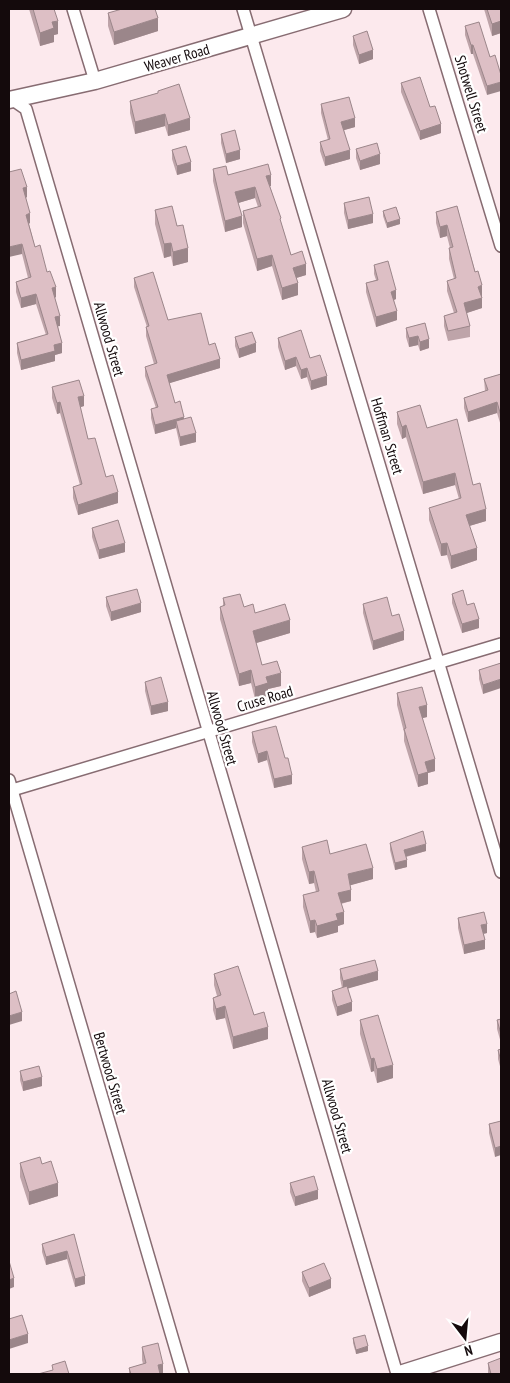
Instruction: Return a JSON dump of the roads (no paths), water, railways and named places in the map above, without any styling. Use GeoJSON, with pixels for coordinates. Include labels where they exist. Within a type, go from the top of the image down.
{"type":"FeatureCollection","features":[{"type":"Feature","properties":{"kind":"street"},"geometry":{"type":"LineString","coordinates":[[73,9],[95,82]]}},
{"type":"Feature","properties":{"kind":"street","name":"Hoffman Street"},"geometry":{"type":"LineString","coordinates":[[243,9],[501,872]]}},
{"type":"Feature","properties":{"kind":"street","name":"Weaver Road"},"geometry":{"type":"LineString","coordinates":[[10,99],[95,82],[343,9]]}},
{"type":"Feature","properties":{"kind":"street","name":"Shotwell Street"},"geometry":{"type":"LineString","coordinates":[[429,9],[501,246]]}},
{"type":"Feature","properties":{"kind":"street","name":"Allwood Street"},"geometry":{"type":"LineString","coordinates":[[10,99],[26,109],[207,732],[398,1374]]}},
{"type":"Feature","properties":{"kind":"street","name":"Cruse Road"},"geometry":{"type":"LineString","coordinates":[[10,787],[207,732],[501,644]]}},
{"type":"Feature","properties":{"kind":"street","name":"Bertwood Street"},"geometry":{"type":"LineString","coordinates":[[10,787],[183,1374]]}},
{"type":"Feature","properties":{"kind":"street"},"geometry":{"type":"LineString","coordinates":[[398,1374],[501,1342]]}}]}
